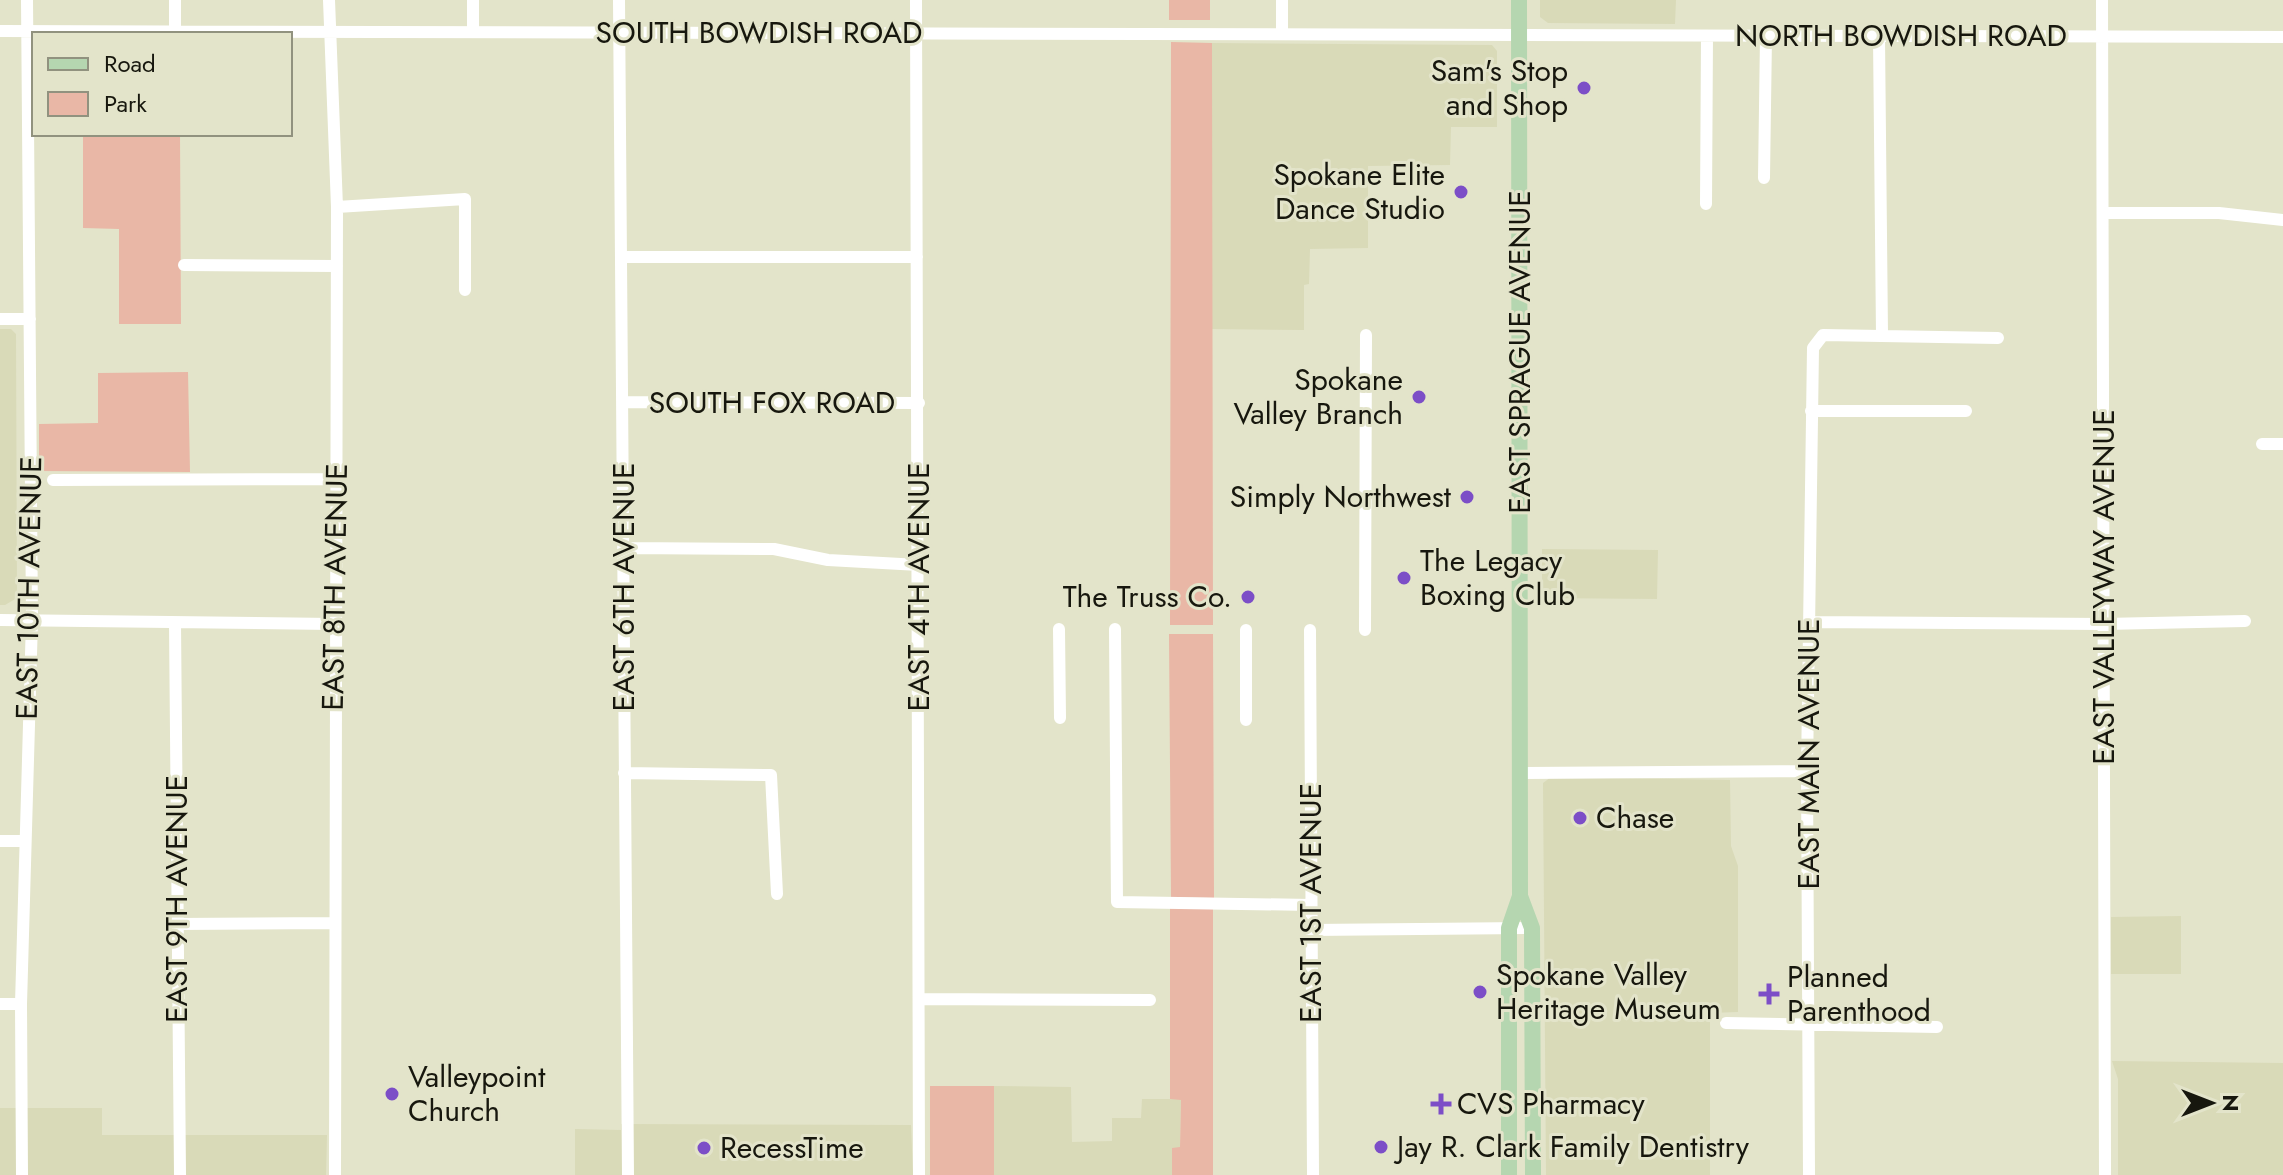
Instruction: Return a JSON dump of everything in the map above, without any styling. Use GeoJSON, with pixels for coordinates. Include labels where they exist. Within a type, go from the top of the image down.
{"type":"FeatureCollection","features":[{"type":"Feature","properties":{"kind":"main road","name":"EAST SPRAGUE AVENUE"},"geometry":{"type":"LineString","coordinates":[[1509,1175],[1509,928],[1520,896],[1519,0]]}},
{"type":"Feature","properties":{"kind":"main road","name":"EAST SPRAGUE AVENUE"},"geometry":{"type":"LineString","coordinates":[[1520,896],[1532,928],[1533,1175]]}},
{"type":"Feature","properties":{"kind":"street","name":"EAST 10TH AVENUE"},"geometry":{"type":"LineString","coordinates":[[22,1175],[21,1004],[32,620],[27,0]]}},
{"type":"Feature","properties":{"kind":"street"},"geometry":{"type":"LineString","coordinates":[[175,0],[175,31]]}},
{"type":"Feature","properties":{"kind":"street","name":"EAST 8TH AVENUE"},"geometry":{"type":"LineString","coordinates":[[329,0],[337,207],[337,479],[333,624],[335,1175]]}},
{"type":"Feature","properties":{"kind":"street"},"geometry":{"type":"LineString","coordinates":[[473,0],[473,32]]}},
{"type":"Feature","properties":{"kind":"street","name":"EAST 6TH AVENUE"},"geometry":{"type":"LineString","coordinates":[[619,0],[625,402],[624,773],[628,1175]]}},
{"type":"Feature","properties":{"kind":"street","name":"EAST 4TH AVENUE"},"geometry":{"type":"LineString","coordinates":[[916,0],[919,1175]]}},
{"type":"Feature","properties":{"kind":"street"},"geometry":{"type":"LineString","coordinates":[[1282,0],[1282,34]]}},
{"type":"Feature","properties":{"kind":"street","name":"EAST VALLEYWAY AVENUE"},"geometry":{"type":"LineString","coordinates":[[2102,0],[2105,1175]]}},
{"type":"Feature","properties":{"kind":"street","name":"SOUTH BOWDISH ROAD"},"geometry":{"type":"LineString","coordinates":[[0,31],[1519,34]]}},
{"type":"Feature","properties":{"kind":"street","name":"NORTH BOWDISH ROAD"},"geometry":{"type":"LineString","coordinates":[[1519,34],[2283,37]]}},
{"type":"Feature","properties":{"kind":"street"},"geometry":{"type":"LineString","coordinates":[[1706,204],[1707,36]]}},
{"type":"Feature","properties":{"kind":"street"},"geometry":{"type":"LineString","coordinates":[[1764,178],[1766,36]]}},
{"type":"Feature","properties":{"kind":"street"},"geometry":{"type":"LineString","coordinates":[[1879,37],[1882,335],[1893,339],[1998,338]]}},
{"type":"Feature","properties":{"kind":"street"},"geometry":{"type":"LineString","coordinates":[[337,207],[465,199],[465,290]]}},
{"type":"Feature","properties":{"kind":"street"},"geometry":{"type":"LineString","coordinates":[[2103,213],[2219,213],[2283,220]]}},
{"type":"Feature","properties":{"kind":"street"},"geometry":{"type":"LineString","coordinates":[[623,257],[917,257]]}},
{"type":"Feature","properties":{"kind":"street"},"geometry":{"type":"LineString","coordinates":[[184,265],[337,266]]}},
{"type":"Feature","properties":{"kind":"street"},"geometry":{"type":"LineString","coordinates":[[0,319],[30,319]]}},
{"type":"Feature","properties":{"kind":"street"},"geometry":{"type":"LineString","coordinates":[[1365,630],[1366,335]]}},
{"type":"Feature","properties":{"kind":"street","name":"EAST MAIN AVENUE"},"geometry":{"type":"LineString","coordinates":[[1809,1175],[1807,771],[1813,348],[1823,335],[1882,335]]}},
{"type":"Feature","properties":{"kind":"street","name":"SOUTH FOX ROAD"},"geometry":{"type":"LineString","coordinates":[[625,402],[919,403]]}},
{"type":"Feature","properties":{"kind":"street"},"geometry":{"type":"LineString","coordinates":[[1811,411],[1966,411]]}},
{"type":"Feature","properties":{"kind":"street"},"geometry":{"type":"LineString","coordinates":[[2262,444],[2283,444]]}},
{"type":"Feature","properties":{"kind":"street"},"geometry":{"type":"LineString","coordinates":[[53,480],[337,479]]}},
{"type":"Feature","properties":{"kind":"street"},"geometry":{"type":"LineString","coordinates":[[624,548],[774,549],[828,560],[919,565]]}},
{"type":"Feature","properties":{"kind":"street"},"geometry":{"type":"LineString","coordinates":[[0,620],[333,624]]}},
{"type":"Feature","properties":{"kind":"street"},"geometry":{"type":"LineString","coordinates":[[1809,622],[2104,624],[2245,621]]}},
{"type":"Feature","properties":{"kind":"street","name":"EAST 9TH AVENUE"},"geometry":{"type":"LineString","coordinates":[[175,623],[180,1175]]}},
{"type":"Feature","properties":{"kind":"street"},"geometry":{"type":"LineString","coordinates":[[1059,629],[1060,718]]}},
{"type":"Feature","properties":{"kind":"street"},"geometry":{"type":"LineString","coordinates":[[1115,629],[1117,902],[1311,905]]}},
{"type":"Feature","properties":{"kind":"street"},"geometry":{"type":"LineString","coordinates":[[1246,630],[1246,720]]}},
{"type":"Feature","properties":{"kind":"street","name":"EAST 1ST AVENUE"},"geometry":{"type":"LineString","coordinates":[[1310,630],[1313,1175]]}},
{"type":"Feature","properties":{"kind":"street"},"geometry":{"type":"LineString","coordinates":[[1520,773],[1807,771]]}},
{"type":"Feature","properties":{"kind":"street"},"geometry":{"type":"LineString","coordinates":[[624,773],[771,775],[777,894]]}},
{"type":"Feature","properties":{"kind":"street"},"geometry":{"type":"LineString","coordinates":[[0,841],[25,841]]}},
{"type":"Feature","properties":{"kind":"street"},"geometry":{"type":"LineString","coordinates":[[176,924],[334,923]]}},
{"type":"Feature","properties":{"kind":"street"},"geometry":{"type":"LineString","coordinates":[[1311,930],[1532,928]]}},
{"type":"Feature","properties":{"kind":"street"},"geometry":{"type":"LineString","coordinates":[[919,999],[1150,1000]]}},
{"type":"Feature","properties":{"kind":"street"},"geometry":{"type":"LineString","coordinates":[[0,1004],[21,1004]]}},
{"type":"Feature","properties":{"kind":"street"},"geometry":{"type":"LineString","coordinates":[[1726,1023],[1937,1027]]}},
{"type":"Feature","properties":{"kind":"shaded area"},"geometry":{"type":"Polygon","coordinates":[[[1540,0],[1676,0],[1675,24],[1548,23],[1540,17],[1540,0]]]}},
{"type":"Feature","properties":{"kind":"shaded area"},"geometry":{"type":"Polygon","coordinates":[[[1212,43],[1492,45],[1497,51],[1497,127],[1451,127],[1450,165],[1368,166],[1368,248],[1310,249],[1309,284],[1304,285],[1304,330],[1212,329],[1212,43]]]}},
{"type":"Feature","properties":{"kind":"shaded area"},"geometry":{"type":"Polygon","coordinates":[[[0,329],[11,329],[16,334],[17,598],[5,605],[0,605],[0,329]]]}},
{"type":"Feature","properties":{"kind":"shaded area"},"geometry":{"type":"Polygon","coordinates":[[[1542,549],[1658,550],[1657,599],[1542,598],[1542,549]]]}},
{"type":"Feature","properties":{"kind":"shaded area"},"geometry":{"type":"Polygon","coordinates":[[[1551,777],[1730,780],[1731,846],[1738,866],[1738,1012],[1710,1013],[1710,1175],[1546,1175],[1543,783],[1551,777]]]}},
{"type":"Feature","properties":{"kind":"shaded area"},"geometry":{"type":"Polygon","coordinates":[[[2181,916],[2181,974],[2111,974],[2111,917],[2181,916]]]}},
{"type":"Feature","properties":{"kind":"shaded area"},"geometry":{"type":"Polygon","coordinates":[[[2112,1061],[2283,1063],[2283,1175],[2118,1175],[2118,1079],[2112,1061]]]}},
{"type":"Feature","properties":{"kind":"shaded area"},"geometry":{"type":"Polygon","coordinates":[[[994,1086],[1071,1087],[1072,1142],[1112,1141],[1112,1118],[1141,1118],[1142,1099],[1181,1099],[1180,1148],[1172,1148],[1172,1175],[994,1175],[994,1086]]]}},
{"type":"Feature","properties":{"kind":"shaded area"},"geometry":{"type":"Polygon","coordinates":[[[0,1108],[102,1108],[102,1135],[327,1135],[326,1175],[0,1175],[0,1108]]]}},
{"type":"Feature","properties":{"kind":"shaded area"},"geometry":{"type":"Polygon","coordinates":[[[621,1124],[911,1125],[913,1175],[575,1175],[575,1129],[621,1130],[621,1124]]]}},
{"type":"Feature","properties":{"kind":"green space"},"geometry":{"type":"Polygon","coordinates":[[[1169,0],[1210,0],[1210,20],[1169,20],[1169,0]]]}},
{"type":"Feature","properties":{"kind":"green space"},"geometry":{"type":"Polygon","coordinates":[[[1171,42],[1212,43],[1213,625],[1170,625],[1171,42]]]}},
{"type":"Feature","properties":{"kind":"green space"},"geometry":{"type":"Polygon","coordinates":[[[83,136],[180,136],[181,324],[119,324],[119,229],[83,228],[83,136]]]}},
{"type":"Feature","properties":{"kind":"green space"},"geometry":{"type":"Polygon","coordinates":[[[188,372],[190,472],[39,471],[39,424],[98,423],[98,373],[188,372]]]}},
{"type":"Feature","properties":{"kind":"green space"},"geometry":{"type":"Polygon","coordinates":[[[1169,634],[1213,634],[1214,898],[1171,897],[1169,634]]]}},
{"type":"Feature","properties":{"kind":"green space"},"geometry":{"type":"Polygon","coordinates":[[[1170,907],[1213,907],[1213,1175],[1172,1175],[1172,1148],[1180,1147],[1181,1100],[1170,1099],[1170,907]]]}},
{"type":"Feature","properties":{"kind":"green space"},"geometry":{"type":"Polygon","coordinates":[[[930,1086],[994,1086],[994,1175],[930,1175],[930,1086]]]}},
{"type":"Feature","properties":{"kind":"place","name":"Sam's Stop and Shop"},"geometry":{"type":"Point","coordinates":[1584,88]}},
{"type":"Feature","properties":{"kind":"place","name":"Spokane Elite Dance Studio"},"geometry":{"type":"Point","coordinates":[1461,192]}},
{"type":"Feature","properties":{"kind":"place","name":"Spokane Valley Branch"},"geometry":{"type":"Point","coordinates":[1419,397]}},
{"type":"Feature","properties":{"kind":"place","name":"Simply Northwest"},"geometry":{"type":"Point","coordinates":[1467,497]}},
{"type":"Feature","properties":{"kind":"place","name":"The Legacy Boxing Club"},"geometry":{"type":"Point","coordinates":[1404,578]}},
{"type":"Feature","properties":{"kind":"place","name":"The Truss Co."},"geometry":{"type":"Point","coordinates":[1248,597]}},
{"type":"Feature","properties":{"kind":"place","name":"Chase"},"geometry":{"type":"Point","coordinates":[1580,818]}},
{"type":"Feature","properties":{"kind":"place","name":"Spokane Valley Heritage Museum"},"geometry":{"type":"Point","coordinates":[1480,992]}},
{"type":"Feature","properties":{"kind":"place","name":"Planned Parenthood"},"geometry":{"type":"Point","coordinates":[1769,994]}},
{"type":"Feature","properties":{"kind":"place","name":"Valleypoint Church"},"geometry":{"type":"Point","coordinates":[392,1094]}},
{"type":"Feature","properties":{"kind":"place","name":"CVS Pharmacy"},"geometry":{"type":"Point","coordinates":[1441,1104]}},
{"type":"Feature","properties":{"kind":"place","name":"Jay R. Clark Family Dentistry"},"geometry":{"type":"Point","coordinates":[1381,1147]}},
{"type":"Feature","properties":{"kind":"place","name":"RecessTime"},"geometry":{"type":"Point","coordinates":[704,1148]}}]}
